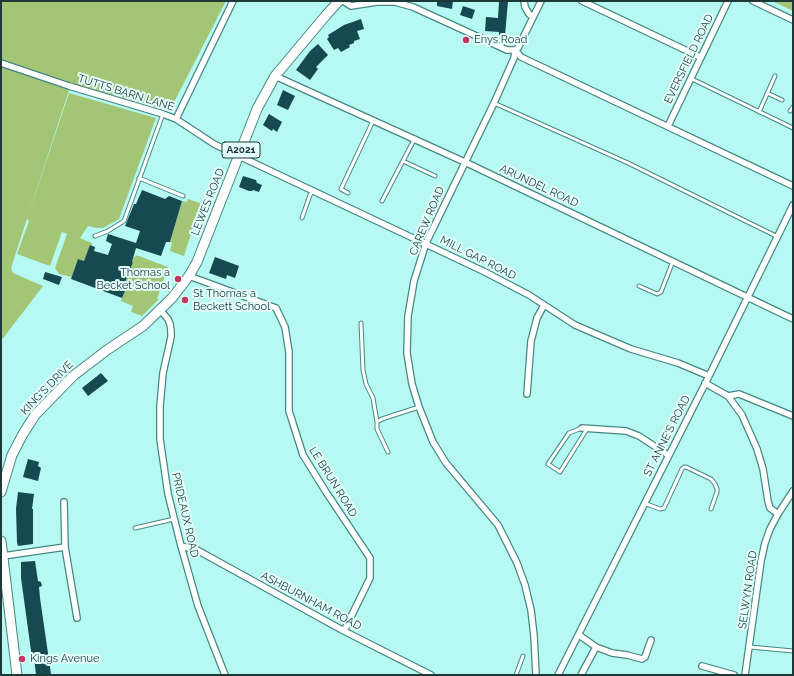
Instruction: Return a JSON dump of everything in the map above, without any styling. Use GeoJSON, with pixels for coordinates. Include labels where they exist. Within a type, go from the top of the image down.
{"type":"FeatureCollection","features":[{"type":"Feature","properties":{"kind":"main road","name":"LEWES ROAD"},"geometry":{"type":"LineString","coordinates":[[160,310],[190,276],[197,262],[258,109],[276,76],[326,14],[339,1]]}},
{"type":"Feature","properties":{"kind":"main road","name":"KING'S DRIVE"},"geometry":{"type":"LineString","coordinates":[[1,492],[12,455],[35,415],[73,376],[107,350],[144,326],[160,310]]}},
{"type":"Feature","properties":{"kind":"main road"},"geometry":{"type":"LineString","coordinates":[[1,540],[17,675]]}},
{"type":"Feature","properties":{"kind":"street"},"geometry":{"type":"LineString","coordinates":[[176,119],[234,1]]}},
{"type":"Feature","properties":{"kind":"street"},"geometry":{"type":"LineString","coordinates":[[343,1],[351,6],[377,2],[395,2],[412,7],[507,50],[516,50],[521,57],[793,186]]}},
{"type":"Feature","properties":{"kind":"street"},"geometry":{"type":"LineString","coordinates":[[524,1],[525,8],[533,17]]}},
{"type":"Feature","properties":{"kind":"street","name":"CAREW ROAD"},"geometry":{"type":"LineString","coordinates":[[536,675],[531,610],[525,585],[517,563],[498,525],[446,463],[433,442],[419,407],[412,384],[407,353],[408,316],[414,281],[426,243],[494,103],[514,58],[516,50],[541,1]]}},
{"type":"Feature","properties":{"kind":"street"},"geometry":{"type":"LineString","coordinates":[[582,1],[700,57]]}},
{"type":"Feature","properties":{"kind":"street","name":"EVERSFIELD ROAD"},"geometry":{"type":"LineString","coordinates":[[668,126],[728,1]]}},
{"type":"Feature","properties":{"kind":"street"},"geometry":{"type":"LineString","coordinates":[[753,1],[793,20]]}},
{"type":"Feature","properties":{"kind":"street","name":"TUTTS BARN LANE"},"geometry":{"type":"LineString","coordinates":[[1,63],[176,119],[214,144],[239,156]]}},
{"type":"Feature","properties":{"kind":"street","name":"ARUNDEL ROAD"},"geometry":{"type":"LineString","coordinates":[[276,76],[373,121],[415,138],[793,319]]}},
{"type":"Feature","properties":{"kind":"street","name":"MILL GAP ROAD"},"geometry":{"type":"LineString","coordinates":[[239,156],[485,272],[529,295],[575,325],[631,349],[678,363],[709,376]]}},
{"type":"Feature","properties":{"kind":"street","name":"ST ANNE'S ROAD"},"geometry":{"type":"LineString","coordinates":[[558,675],[709,376],[793,205]]}},
{"type":"Feature","properties":{"kind":"street","name":"LE BRUN ROAD"},"geometry":{"type":"LineString","coordinates":[[190,276],[276,308],[285,327],[289,352],[289,411],[303,455],[370,558],[370,578],[344,631]]}},
{"type":"Feature","properties":{"kind":"street"},"geometry":{"type":"LineString","coordinates":[[527,394],[531,341],[538,318],[544,305]]}},
{"type":"Feature","properties":{"kind":"street","name":"PRIDEAUX ROAD"},"geometry":{"type":"LineString","coordinates":[[160,310],[168,319],[171,331],[160,406],[160,439],[168,494],[198,606],[225,675]]}},
{"type":"Feature","properties":{"kind":"street"},"geometry":{"type":"LineString","coordinates":[[705,383],[728,396],[742,415],[752,436],[763,469],[770,508],[778,514]]}},
{"type":"Feature","properties":{"kind":"street"},"geometry":{"type":"LineString","coordinates":[[728,396],[739,394],[793,416]]}},
{"type":"Feature","properties":{"kind":"street"},"geometry":{"type":"LineString","coordinates":[[585,428],[626,431],[639,436],[668,455]]}},
{"type":"Feature","properties":{"kind":"street","name":"SELWYN ROAD"},"geometry":{"type":"LineString","coordinates":[[745,675],[761,561],[770,529],[793,491]]}},
{"type":"Feature","properties":{"kind":"street"},"geometry":{"type":"LineString","coordinates":[[64,502],[65,547],[77,618]]}},
{"type":"Feature","properties":{"kind":"street","name":"ASHBURNHAM ROAD"},"geometry":{"type":"LineString","coordinates":[[181,546],[197,550],[344,631],[431,675]]}},
{"type":"Feature","properties":{"kind":"street"},"geometry":{"type":"LineString","coordinates":[[2,556],[65,547]]}},
{"type":"Feature","properties":{"kind":"street"},"geometry":{"type":"LineString","coordinates":[[579,636],[596,647],[612,654],[627,655],[642,659],[645,657],[651,640]]}},
{"type":"Feature","properties":{"kind":"street"},"geometry":{"type":"LineString","coordinates":[[581,675],[596,647]]}},
{"type":"Feature","properties":{"kind":"street"},"geometry":{"type":"LineString","coordinates":[[702,666],[734,675]]}},
{"type":"Feature","properties":{"kind":"lane"},"geometry":{"type":"LineString","coordinates":[[758,112],[775,76]]}},
{"type":"Feature","properties":{"kind":"lane"},"geometry":{"type":"LineString","coordinates":[[690,78],[793,128]]}},
{"type":"Feature","properties":{"kind":"lane"},"geometry":{"type":"LineString","coordinates":[[767,93],[782,100]]}},
{"type":"Feature","properties":{"kind":"lane"},"geometry":{"type":"LineString","coordinates":[[494,103],[628,164],[778,237]]}},
{"type":"Feature","properties":{"kind":"lane"},"geometry":{"type":"LineString","coordinates":[[790,111],[793,107]]}},
{"type":"Feature","properties":{"kind":"lane"},"geometry":{"type":"LineString","coordinates":[[95,236],[108,231],[124,220],[163,114]]}},
{"type":"Feature","properties":{"kind":"lane"},"geometry":{"type":"LineString","coordinates":[[348,193],[341,189],[373,121]]}},
{"type":"Feature","properties":{"kind":"lane"},"geometry":{"type":"LineString","coordinates":[[382,202],[415,138]]}},
{"type":"Feature","properties":{"kind":"lane"},"geometry":{"type":"LineString","coordinates":[[403,161],[435,176]]}},
{"type":"Feature","properties":{"kind":"lane"},"geometry":{"type":"LineString","coordinates":[[140,178],[183,196]]}},
{"type":"Feature","properties":{"kind":"lane"},"geometry":{"type":"LineString","coordinates":[[302,218],[313,190]]}},
{"type":"Feature","properties":{"kind":"lane"},"geometry":{"type":"LineString","coordinates":[[639,286],[657,294],[662,292],[673,261]]}},
{"type":"Feature","properties":{"kind":"lane"},"geometry":{"type":"LineString","coordinates":[[361,323],[363,370],[366,384],[372,398],[377,429],[388,452]]}},
{"type":"Feature","properties":{"kind":"lane"},"geometry":{"type":"LineString","coordinates":[[377,422],[419,407]]}},
{"type":"Feature","properties":{"kind":"lane"},"geometry":{"type":"LineString","coordinates":[[585,428],[560,472],[548,464],[569,433],[585,428]]}},
{"type":"Feature","properties":{"kind":"lane"},"geometry":{"type":"LineString","coordinates":[[644,503],[660,509],[664,508],[684,467],[711,479],[715,484],[717,492],[711,509]]}},
{"type":"Feature","properties":{"kind":"lane"},"geometry":{"type":"LineString","coordinates":[[135,528],[174,519]]}},
{"type":"Feature","properties":{"kind":"lane"},"geometry":{"type":"LineString","coordinates":[[750,647],[793,651]]}},
{"type":"Feature","properties":{"kind":"lane"},"geometry":{"type":"LineString","coordinates":[[516,675],[523,656]]}},
{"type":"Feature","properties":{"kind":"green space"},"geometry":{"type":"Polygon","coordinates":[[[1,1],[226,1],[170,110],[71,84],[11,268],[13,273],[43,286],[1,341],[1,1]]]}},
{"type":"Feature","properties":{"kind":"green space"},"geometry":{"type":"Polygon","coordinates":[[[772,1],[793,1],[793,11],[772,1]]]}},
{"type":"Feature","properties":{"kind":"green space"},"geometry":{"type":"Polygon","coordinates":[[[69,93],[156,118],[119,219],[103,228],[88,226],[80,238],[92,243],[84,261],[78,259],[72,277],[59,274],[55,268],[67,234],[62,232],[50,266],[17,254],[29,221],[27,219],[69,93]]]}},
{"type":"Feature","properties":{"kind":"green space"},"geometry":{"type":"Polygon","coordinates":[[[188,199],[206,205],[201,219],[196,218],[184,256],[170,251],[172,243],[170,242],[182,201],[187,202],[188,199]]]}},
{"type":"Feature","properties":{"kind":"green space"},"geometry":{"type":"Polygon","coordinates":[[[136,255],[168,267],[157,299],[159,299],[142,316],[131,312],[133,306],[121,301],[125,291],[122,290],[136,255]]]}},
{"type":"Feature","properties":{"kind":"building"},"geometry":{"type":"Polygon","coordinates":[[[437,1],[453,1],[452,9],[437,6],[437,1]]]}},
{"type":"Feature","properties":{"kind":"building"},"geometry":{"type":"Polygon","coordinates":[[[499,1],[508,1],[505,36],[499,35],[499,32],[485,31],[486,17],[498,18],[499,1]]]}},
{"type":"Feature","properties":{"kind":"building"},"geometry":{"type":"Polygon","coordinates":[[[463,6],[475,10],[472,19],[460,15],[463,6]]]}},
{"type":"Feature","properties":{"kind":"building"},"geometry":{"type":"Polygon","coordinates":[[[361,19],[364,29],[357,31],[360,39],[354,41],[354,43],[349,45],[350,47],[341,52],[338,48],[334,50],[327,39],[329,37],[328,35],[344,25],[361,19]]]}},
{"type":"Feature","properties":{"kind":"building"},"geometry":{"type":"Polygon","coordinates":[[[318,44],[328,55],[316,67],[318,69],[310,80],[296,70],[310,51],[318,44]]]}},
{"type":"Feature","properties":{"kind":"building"},"geometry":{"type":"Polygon","coordinates":[[[283,90],[295,96],[288,110],[277,105],[283,90]]]}},
{"type":"Feature","properties":{"kind":"building"},"geometry":{"type":"Polygon","coordinates":[[[269,114],[282,122],[277,132],[273,129],[272,131],[263,125],[269,114]]]}},
{"type":"Feature","properties":{"kind":"building"},"geometry":{"type":"Polygon","coordinates":[[[243,176],[256,180],[257,183],[262,185],[259,192],[253,190],[249,191],[239,187],[243,176]]]}},
{"type":"Feature","properties":{"kind":"building"},"geometry":{"type":"Polygon","coordinates":[[[142,190],[165,199],[169,196],[182,201],[170,242],[166,242],[161,256],[136,248],[133,262],[122,290],[125,291],[122,298],[71,279],[78,259],[84,261],[90,245],[95,247],[94,251],[108,255],[112,244],[106,241],[108,234],[136,243],[140,231],[125,226],[134,204],[136,204],[142,190]]]}},
{"type":"Feature","properties":{"kind":"building"},"geometry":{"type":"Polygon","coordinates":[[[215,257],[239,266],[235,278],[227,275],[226,279],[209,273],[215,257]]]}},
{"type":"Feature","properties":{"kind":"building"},"geometry":{"type":"Polygon","coordinates":[[[45,272],[62,277],[59,285],[43,279],[45,272]]]}},
{"type":"Feature","properties":{"kind":"building"},"geometry":{"type":"Polygon","coordinates":[[[101,373],[108,381],[88,396],[82,388],[101,373]]]}},
{"type":"Feature","properties":{"kind":"building"},"geometry":{"type":"Polygon","coordinates":[[[28,459],[39,462],[38,466],[41,468],[38,481],[23,477],[28,459]]]}},
{"type":"Feature","properties":{"kind":"building"},"geometry":{"type":"Polygon","coordinates":[[[18,492],[34,494],[32,509],[33,544],[18,546],[16,509],[18,492]]]}},
{"type":"Feature","properties":{"kind":"building"},"geometry":{"type":"Polygon","coordinates":[[[35,561],[38,581],[41,582],[42,586],[39,587],[40,598],[51,674],[44,675],[36,675],[34,657],[32,658],[21,578],[21,562],[35,561]]]}},
{"type":"Feature","properties":{"kind":"place","name":"Enys Road"},"geometry":{"type":"Point","coordinates":[466,40]}},
{"type":"Feature","properties":{"kind":"place","name":"Thomas a Becket School"},"geometry":{"type":"Point","coordinates":[178,279]}},
{"type":"Feature","properties":{"kind":"place","name":"St Thomas a Beckett School"},"geometry":{"type":"Point","coordinates":[185,300]}},
{"type":"Feature","properties":{"kind":"place","name":"Kings Avenue"},"geometry":{"type":"Point","coordinates":[22,659]}}]}
